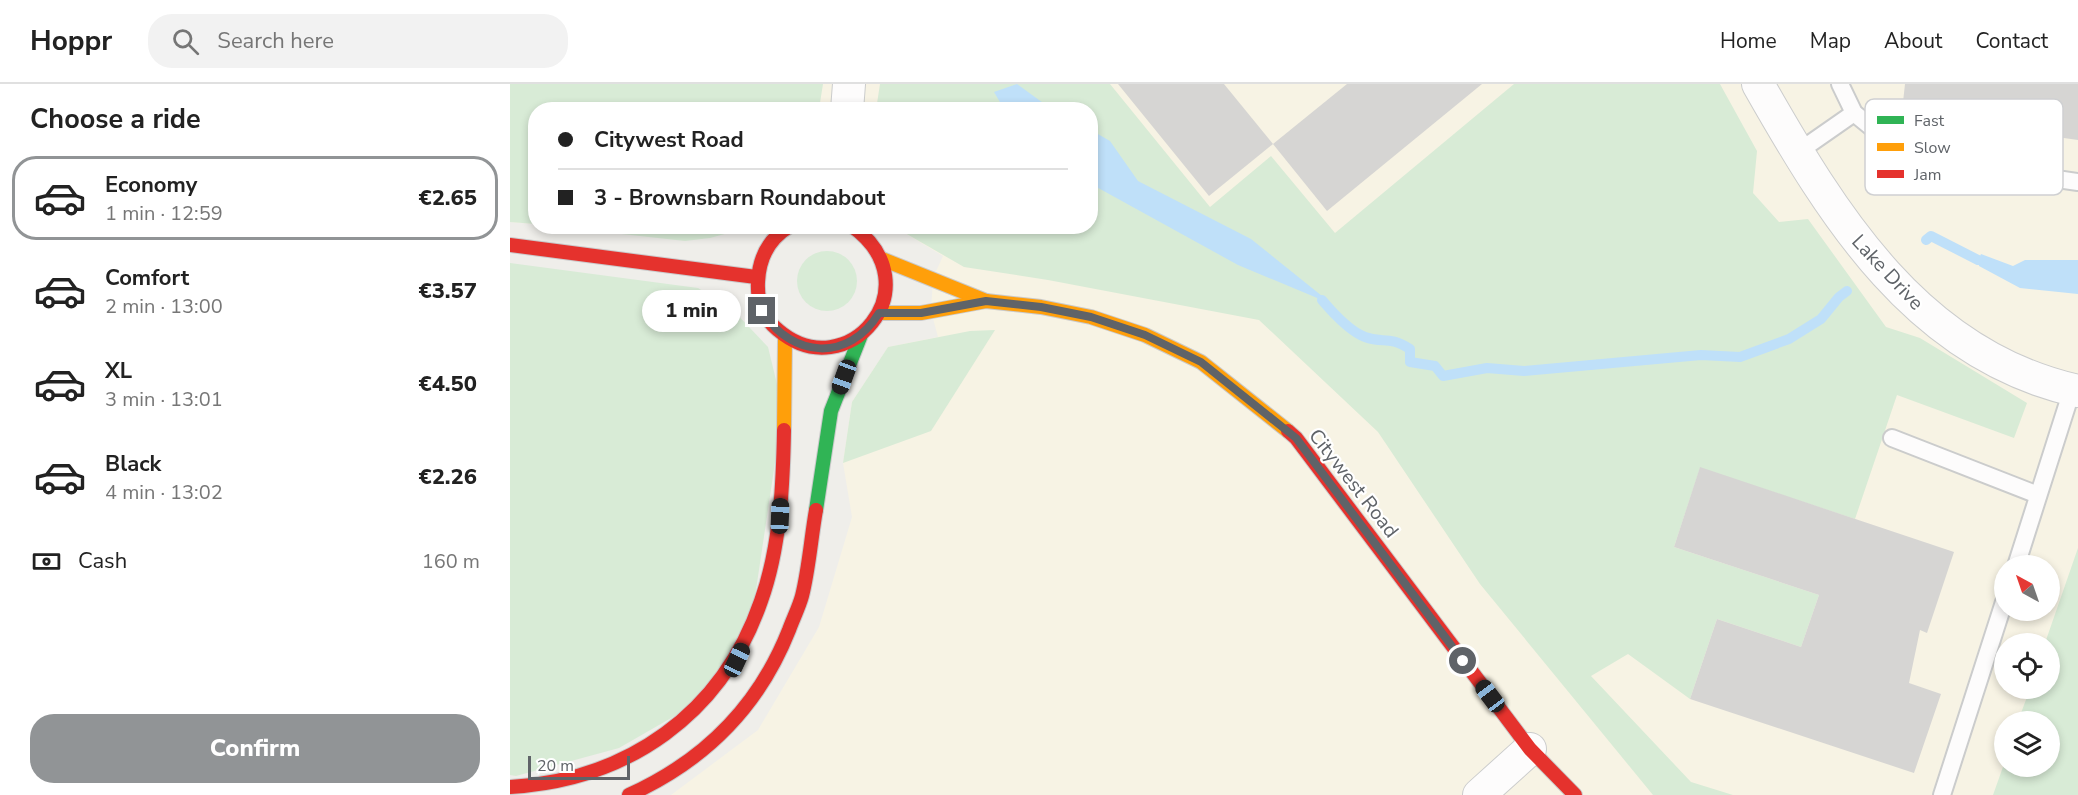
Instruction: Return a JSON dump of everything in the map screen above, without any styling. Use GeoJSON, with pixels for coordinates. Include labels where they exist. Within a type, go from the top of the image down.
{"type":"FeatureCollection","features":[{"type":"Feature","properties":{"kind":"main road"},"geometry":{"type":"LineString","coordinates":[[780,234],[772,241],[761,258],[756,277],[757,294],[762,311],[771,326],[785,338],[803,346],[823,349],[843,345],[861,335]]}},
{"type":"Feature","properties":{"kind":"main road"},"geometry":{"type":"LineString","coordinates":[[629,795],[660,781],[705,749],[744,710],[776,663],[802,597],[831,411],[861,335],[879,313],[885,296],[886,277],[882,259],[863,234]]}},
{"type":"Feature","properties":{"kind":"main road"},"geometry":{"type":"LineString","coordinates":[[510,245],[756,277]]}},
{"type":"Feature","properties":{"kind":"main road","name":"Citywest Road"},"geometry":{"type":"LineString","coordinates":[[882,259],[986,301],[1041,307],[1091,317],[1145,335],[1201,362],[1255,403],[1296,438],[1530,749],[1575,795]]}},
{"type":"Feature","properties":{"kind":"main road","name":"Citywest Road"},"geometry":{"type":"LineString","coordinates":[[879,313],[921,313],[986,301]]}},
{"type":"Feature","properties":{"kind":"main road"},"geometry":{"type":"LineString","coordinates":[[510,787],[529,786],[584,776],[649,748],[697,710],[737,660],[763,601],[780,516],[785,338]]}},
{"type":"Feature","properties":{"kind":"street"},"geometry":{"type":"LineString","coordinates":[[848,102],[849,84]]}},
{"type":"Feature","properties":{"kind":"street","name":"Lake Drive"},"geometry":{"type":"LineString","coordinates":[[1758,84],[1798,152],[1861,247],[1912,303],[1982,354],[2043,384],[2075,391]]}},
{"type":"Feature","properties":{"kind":"street"},"geometry":{"type":"LineString","coordinates":[[1479,795],[1530,749]]}},
{"type":"Feature","properties":{"kind":"lane"},"geometry":{"type":"LineString","coordinates":[[1840,84],[1854,113],[1865,122]]}},
{"type":"Feature","properties":{"kind":"lane"},"geometry":{"type":"LineString","coordinates":[[1798,152],[1854,113]]}},
{"type":"Feature","properties":{"kind":"lane"},"geometry":{"type":"LineString","coordinates":[[2063,180],[2078,182]]}},
{"type":"Feature","properties":{"kind":"lane"},"geometry":{"type":"LineString","coordinates":[[2019,555],[2075,391]]}},
{"type":"Feature","properties":{"kind":"lane"},"geometry":{"type":"LineString","coordinates":[[1892,438],[2038,495]]}},
{"type":"Feature","properties":{"kind":"lane"},"geometry":{"type":"LineString","coordinates":[[1942,795],[1998,621]]}},
{"type":"Feature","properties":{"kind":"shaded area"},"geometry":{"type":"Polygon","coordinates":[[[510,84],[2078,84],[2078,795],[671,795],[758,730],[819,627],[852,517],[843,463],[852,402],[888,347],[938,337],[931,311],[933,278],[943,256],[907,234],[1098,234],[1098,102],[528,102],[528,223],[510,222],[510,84]]]}},
{"type":"Feature","properties":{"kind":"green space"},"geometry":{"type":"Polygon","coordinates":[[[510,84],[823,84],[820,102],[528,102],[528,223],[510,222],[510,84]]]}},
{"type":"Feature","properties":{"kind":"green space"},"geometry":{"type":"Polygon","coordinates":[[[880,84],[1110,84],[1210,207],[1271,156],[1335,233],[1514,84],[1720,84],[1757,151],[1753,193],[1779,222],[1808,219],[1886,327],[1920,338],[2027,403],[2014,438],[1897,395],[1855,519],[1700,468],[1674,547],[1819,595],[1801,647],[1717,619],[1690,699],[1628,654],[1591,676],[1691,782],[1733,795],[1653,795],[1480,584],[1378,432],[1259,320],[1048,280],[964,267],[907,234],[1098,234],[1098,102],[877,102],[880,84]]]}},
{"type":"Feature","properties":{"kind":"green space"},"geometry":{"type":"Polygon","coordinates":[[[622,234],[725,234],[685,241],[622,234]]]}},
{"type":"Feature","properties":{"kind":"green space"},"geometry":{"type":"Polygon","coordinates":[[[821,251],[833,251],[844,256],[852,264],[857,281],[855,293],[844,306],[833,311],[821,311],[810,306],[802,298],[797,287],[797,275],[802,264],[810,256],[821,251]]]}},
{"type":"Feature","properties":{"kind":"green space"},"geometry":{"type":"Polygon","coordinates":[[[510,263],[698,288],[731,308],[768,347],[783,409],[750,630],[706,698],[619,748],[516,776],[510,775],[510,263]]]}},
{"type":"Feature","properties":{"kind":"green space"},"geometry":{"type":"Polygon","coordinates":[[[995,330],[931,431],[843,463],[852,402],[888,347],[970,331],[995,330]]]}},
{"type":"Feature","properties":{"kind":"green space"},"geometry":{"type":"Polygon","coordinates":[[[2078,548],[2078,795],[1993,795],[1999,777],[2060,777],[2060,711],[2022,711],[2026,699],[2060,699],[2060,633],[2048,633],[2053,621],[2060,621],[2060,600],[2078,548]]]}},
{"type":"Feature","properties":{"kind":"water"},"geometry":{"type":"Polygon","coordinates":[[[1017,84],[1042,102],[1000,102],[994,92],[1017,84]]]}},
{"type":"Feature","properties":{"kind":"water"},"geometry":{"type":"Polygon","coordinates":[[[1098,134],[1110,141],[1138,181],[1251,239],[1322,296],[1322,300],[1238,265],[1098,188],[1098,134]]]}},
{"type":"Feature","properties":{"kind":"water"},"geometry":{"type":"Polygon","coordinates":[[[1981,254],[2013,266],[2025,260],[2078,260],[2078,294],[2020,288],[1979,266],[1978,260],[1981,254]]]}},
{"type":"Feature","properties":{"kind":"building"},"geometry":{"type":"Polygon","coordinates":[[[1118,84],[1224,84],[1273,144],[1209,196],[1118,84]]]}},
{"type":"Feature","properties":{"kind":"building"},"geometry":{"type":"Polygon","coordinates":[[[1347,84],[1482,84],[1327,211],[1273,144],[1347,84]]]}},
{"type":"Feature","properties":{"kind":"building"},"geometry":{"type":"Polygon","coordinates":[[[1905,84],[2078,84],[2078,140],[2063,138],[2063,99],[1903,99],[1905,84]]]}},
{"type":"Feature","properties":{"kind":"building"},"geometry":{"type":"Polygon","coordinates":[[[1700,467],[1954,552],[1927,633],[1920,630],[1909,683],[1941,694],[1914,773],[1690,699],[1717,619],[1801,647],[1819,595],[1674,547],[1700,467]]]}},
{"type":"Feature","properties":{"kind":"waterway"},"geometry":{"type":"LineString","coordinates":[[1926,240],[1931,236],[1978,260]]}},
{"type":"Feature","properties":{"kind":"waterway"},"geometry":{"type":"LineString","coordinates":[[1322,300],[1353,331],[1371,339],[1403,345],[1410,349],[1410,362],[1435,366],[1443,376],[1487,368],[1524,371],[1701,355],[1740,357],[1789,339],[1821,319],[1847,291]]}},
{"type":"Feature","properties":{"kind":"traffic: fast"},"geometry":{"type":"LineString","coordinates":[[816,510],[831,411],[861,335]]}},
{"type":"Feature","properties":{"kind":"traffic: slow"},"geometry":{"type":"LineString","coordinates":[[882,259],[986,301]]}},
{"type":"Feature","properties":{"kind":"traffic: slow"},"geometry":{"type":"LineString","coordinates":[[879,313],[921,313],[986,301],[1041,307],[1091,317],[1145,335],[1201,362],[1288,431]]}},
{"type":"Feature","properties":{"kind":"traffic: slow"},"geometry":{"type":"LineString","coordinates":[[784,430],[785,338]]}},
{"type":"Feature","properties":{"kind":"traffic: jam"},"geometry":{"type":"LineString","coordinates":[[779,234],[770,243],[760,265],[759,296],[765,315],[778,330],[804,345],[830,347],[854,339],[872,323],[883,301],[885,276],[875,250],[860,234]]}},
{"type":"Feature","properties":{"kind":"traffic: jam"},"geometry":{"type":"LineString","coordinates":[[510,245],[756,277]]}},
{"type":"Feature","properties":{"kind":"traffic: jam"},"geometry":{"type":"LineString","coordinates":[[510,787],[553,782],[594,771],[631,755],[665,734],[696,708],[722,677],[744,641],[767,581],[779,517],[784,430]]}},
{"type":"Feature","properties":{"kind":"traffic: jam"},"geometry":{"type":"LineString","coordinates":[[1288,431],[1296,438],[1530,749],[1575,795]]}},
{"type":"Feature","properties":{"kind":"traffic: jam"},"geometry":{"type":"LineString","coordinates":[[629,795],[681,766],[705,748],[745,707],[762,683],[777,658],[801,600],[816,510]]}},
{"type":"Feature","properties":{"kind":"route"},"geometry":{"type":"LineString","coordinates":[[762,311],[771,326],[785,338],[803,346],[823,349],[843,345],[861,335],[872,325],[879,313],[921,313],[986,301],[1041,307],[1091,317],[1145,335],[1201,362],[1296,438],[1463,661]]}}]}
